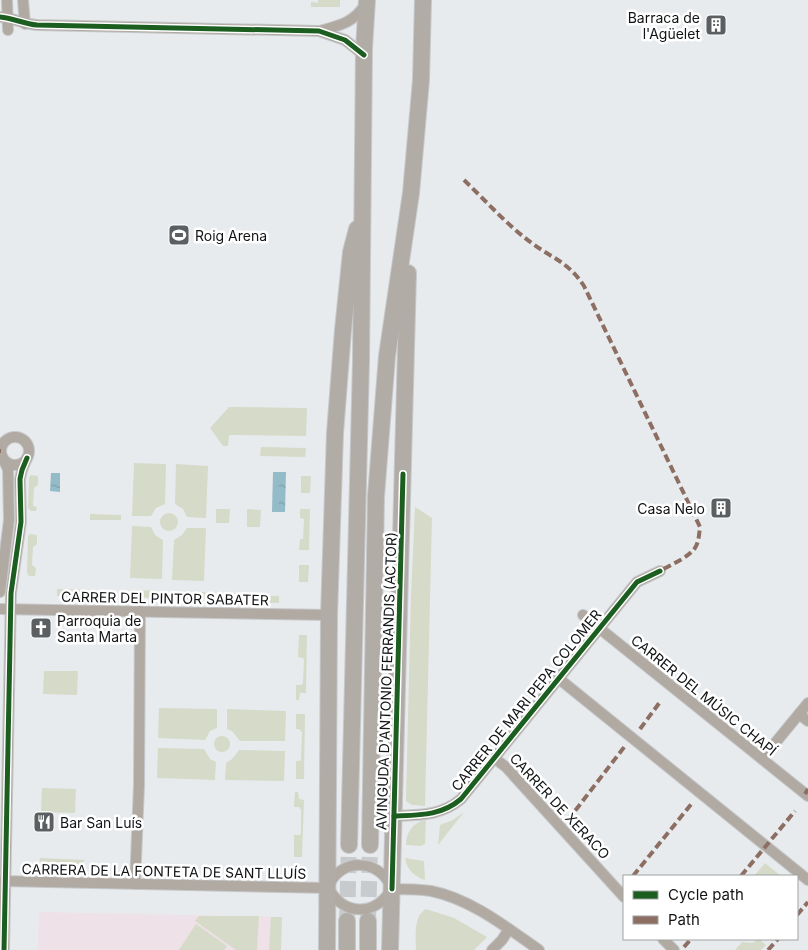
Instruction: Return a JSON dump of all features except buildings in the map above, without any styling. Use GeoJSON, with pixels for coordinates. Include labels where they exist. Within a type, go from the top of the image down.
{"type":"FeatureCollection","features":[{"type":"Feature","properties":{"kind":"main road","name":"AVINGUDA D'ANTONIO FERRANDIS (ACTOR)"},"geometry":{"type":"LineString","coordinates":[[390,950],[410,204],[421,80],[423,0]]}},
{"type":"Feature","properties":{"kind":"main road"},"geometry":{"type":"LineString","coordinates":[[349,844],[363,205],[364,55],[367,2]]}},
{"type":"Feature","properties":{"kind":"main road","name":"AVINGUDA D'ANTONIO FERRANDIS (ACTOR)"},"geometry":{"type":"LineString","coordinates":[[370,845],[376,496],[386,356],[410,204]]}},
{"type":"Feature","properties":{"kind":"main road"},"geometry":{"type":"LineString","coordinates":[[327,950],[329,614],[335,433],[351,252],[363,205]]}},
{"type":"Feature","properties":{"kind":"main road"},"geometry":{"type":"LineString","coordinates":[[347,921],[347,950]]}},
{"type":"Feature","properties":{"kind":"main road"},"geometry":{"type":"LineString","coordinates":[[368,921],[368,950]]}},
{"type":"Feature","properties":{"kind":"street"},"geometry":{"type":"LineString","coordinates":[[7,0],[3,17],[4,30],[25,24]]}},
{"type":"Feature","properties":{"kind":"street"},"geometry":{"type":"LineString","coordinates":[[24,0],[25,24]]}},
{"type":"Feature","properties":{"kind":"street"},"geometry":{"type":"LineString","coordinates":[[3,17],[25,24],[319,31],[345,24],[360,12],[367,2]]}},
{"type":"Feature","properties":{"kind":"street"},"geometry":{"type":"LineString","coordinates":[[319,31],[345,40],[364,55]]}},
{"type":"Feature","properties":{"kind":"street"},"geometry":{"type":"LineString","coordinates":[[0,592],[9,520],[8,470],[0,454],[1,446],[6,439],[13,436],[21,438],[27,443],[29,450],[20,479],[21,522],[12,582],[5,609],[4,950]]}},
{"type":"Feature","properties":{"kind":"street"},"geometry":{"type":"LineString","coordinates":[[4,460],[16,465],[22,463],[27,458]]}},
{"type":"Feature","properties":{"kind":"street","name":"CARRER DE MARI PEPA COLOMER"},"geometry":{"type":"LineString","coordinates":[[394,816],[431,814],[452,806],[461,798],[637,582],[660,571]]}},
{"type":"Feature","properties":{"kind":"street","name":"CARRER DEL PINTOR SABATER"},"geometry":{"type":"LineString","coordinates":[[5,609],[329,614]]}},
{"type":"Feature","properties":{"kind":"street"},"geometry":{"type":"LineString","coordinates":[[135,884],[139,785],[140,611]]}},
{"type":"Feature","properties":{"kind":"street","name":"CARRER DEL MÚSIC CHAPÍ"},"geometry":{"type":"LineString","coordinates":[[584,615],[808,796]]}},
{"type":"Feature","properties":{"kind":"street"},"geometry":{"type":"LineString","coordinates":[[558,678],[808,880]]}},
{"type":"Feature","properties":{"kind":"street"},"geometry":{"type":"LineString","coordinates":[[762,759],[808,702]]}},
{"type":"Feature","properties":{"kind":"street"},"geometry":{"type":"LineString","coordinates":[[799,714],[808,722]]}},
{"type":"Feature","properties":{"kind":"street","name":"CARRER DE XERACO"},"geometry":{"type":"LineString","coordinates":[[494,758],[506,766],[623,896]]}},
{"type":"Feature","properties":{"kind":"street"},"geometry":{"type":"LineString","coordinates":[[356,865],[372,866],[384,875],[392,889],[381,903],[364,909],[347,907],[339,902],[328,888],[336,875],[349,866],[356,865]]}},
{"type":"Feature","properties":{"kind":"street","name":"CARRERA DE LA FONTETA DE SANT LLUÍS"},"geometry":{"type":"LineString","coordinates":[[3,881],[328,888]]}},
{"type":"Feature","properties":{"kind":"street"},"geometry":{"type":"LineString","coordinates":[[392,889],[429,891],[462,901],[484,913],[539,950]]}},
{"type":"Feature","properties":{"kind":"street"},"geometry":{"type":"LineString","coordinates":[[492,950],[509,929]]}},
{"type":"Feature","properties":{"kind":"street"},"geometry":{"type":"LineString","coordinates":[[664,940],[674,950]]}},
{"type":"Feature","properties":{"kind":"shaded area"},"geometry":{"type":"Polygon","coordinates":[[[39,912],[282,917],[281,950],[38,950],[39,912]]]}},
{"type":"Feature","properties":{"kind":"green space"},"geometry":{"type":"Polygon","coordinates":[[[318,0],[340,0],[340,7],[311,7],[311,2],[318,3],[318,0]]]}},
{"type":"Feature","properties":{"kind":"green space"},"geometry":{"type":"Polygon","coordinates":[[[229,407],[307,408],[306,436],[229,435],[228,446],[223,446],[210,428],[229,407]]]}},
{"type":"Feature","properties":{"kind":"green space"},"geometry":{"type":"Polygon","coordinates":[[[261,447],[306,448],[305,457],[260,456],[261,447]]]}},
{"type":"Feature","properties":{"kind":"green space"},"geometry":{"type":"Polygon","coordinates":[[[134,463],[166,464],[165,504],[156,508],[151,516],[132,516],[134,463]]]}},
{"type":"Feature","properties":{"kind":"green space"},"geometry":{"type":"Polygon","coordinates":[[[176,464],[208,466],[206,518],[187,517],[183,509],[175,504],[176,464]]]}},
{"type":"Feature","properties":{"kind":"green space"},"geometry":{"type":"Polygon","coordinates":[[[31,475],[38,476],[38,485],[34,488],[33,506],[37,507],[36,511],[31,511],[28,508],[29,477],[31,475]]]}},
{"type":"Feature","properties":{"kind":"green space"},"geometry":{"type":"Polygon","coordinates":[[[301,476],[311,476],[310,493],[301,493],[301,476]]]}},
{"type":"Feature","properties":{"kind":"green space"},"geometry":{"type":"Polygon","coordinates":[[[415,507],[432,518],[425,806],[412,805],[406,801],[415,507]]]}},
{"type":"Feature","properties":{"kind":"green space"},"geometry":{"type":"Polygon","coordinates":[[[216,509],[230,509],[229,523],[216,523],[216,509]]]}},
{"type":"Feature","properties":{"kind":"green space"},"geometry":{"type":"Polygon","coordinates":[[[247,509],[261,510],[260,527],[247,527],[247,509]]]}},
{"type":"Feature","properties":{"kind":"green space"},"geometry":{"type":"Polygon","coordinates":[[[300,509],[310,509],[309,550],[299,550],[300,539],[303,539],[304,519],[300,518],[300,509]]]}},
{"type":"Feature","properties":{"kind":"green space"},"geometry":{"type":"Polygon","coordinates":[[[169,513],[177,518],[178,522],[173,530],[169,531],[161,526],[160,522],[165,514],[169,513]]]}},
{"type":"Feature","properties":{"kind":"green space"},"geometry":{"type":"Polygon","coordinates":[[[90,514],[121,515],[121,520],[90,520],[90,514]]]}},
{"type":"Feature","properties":{"kind":"green space"},"geometry":{"type":"Polygon","coordinates":[[[132,526],[151,527],[155,535],[163,540],[162,579],[130,578],[132,526]]]}},
{"type":"Feature","properties":{"kind":"green space"},"geometry":{"type":"Polygon","coordinates":[[[187,528],[206,528],[204,581],[172,580],[174,540],[182,535],[187,528]]]}},
{"type":"Feature","properties":{"kind":"green space"},"geometry":{"type":"Polygon","coordinates":[[[30,534],[37,535],[37,544],[33,547],[32,565],[36,568],[35,576],[29,576],[27,573],[28,536],[30,534]]]}},
{"type":"Feature","properties":{"kind":"green space"},"geometry":{"type":"Polygon","coordinates":[[[299,565],[309,565],[308,582],[299,582],[299,565]]]}},
{"type":"Feature","properties":{"kind":"green space"},"geometry":{"type":"Polygon","coordinates":[[[57,589],[108,590],[108,598],[57,596],[57,589]]]}},
{"type":"Feature","properties":{"kind":"green space"},"geometry":{"type":"Polygon","coordinates":[[[130,590],[162,591],[162,598],[129,597],[130,590]]]}},
{"type":"Feature","properties":{"kind":"green space"},"geometry":{"type":"Polygon","coordinates":[[[173,591],[205,592],[205,599],[173,599],[173,591]]]}},
{"type":"Feature","properties":{"kind":"green space"},"geometry":{"type":"Polygon","coordinates":[[[228,595],[279,596],[279,603],[228,602],[228,595]]]}},
{"type":"Feature","properties":{"kind":"green space"},"geometry":{"type":"Polygon","coordinates":[[[299,635],[307,635],[306,693],[300,693],[299,700],[296,700],[296,685],[303,683],[304,660],[298,657],[299,635]]]}},
{"type":"Feature","properties":{"kind":"green space"},"geometry":{"type":"Polygon","coordinates":[[[44,671],[78,671],[77,695],[43,694],[44,671]]]}},
{"type":"Feature","properties":{"kind":"green space"},"geometry":{"type":"Polygon","coordinates":[[[159,708],[217,709],[217,728],[210,731],[205,740],[158,738],[159,708]]]}},
{"type":"Feature","properties":{"kind":"green space"},"geometry":{"type":"Polygon","coordinates":[[[227,709],[286,711],[285,741],[240,741],[232,731],[227,729],[227,709]]]}},
{"type":"Feature","properties":{"kind":"green space"},"geometry":{"type":"Polygon","coordinates":[[[296,714],[305,714],[304,779],[296,779],[296,761],[301,759],[302,732],[296,729],[296,714]]]}},
{"type":"Feature","properties":{"kind":"green space"},"geometry":{"type":"Polygon","coordinates":[[[222,736],[230,744],[222,752],[214,744],[222,736]]]}},
{"type":"Feature","properties":{"kind":"green space"},"geometry":{"type":"Polygon","coordinates":[[[158,748],[204,749],[210,759],[216,762],[215,780],[157,778],[158,748]]]}},
{"type":"Feature","properties":{"kind":"green space"},"geometry":{"type":"Polygon","coordinates":[[[239,750],[285,751],[284,781],[225,780],[226,763],[239,750]]]}},
{"type":"Feature","properties":{"kind":"green space"},"geometry":{"type":"Polygon","coordinates":[[[42,788],[76,789],[75,813],[41,812],[42,788]]]}},
{"type":"Feature","properties":{"kind":"green space"},"geometry":{"type":"Polygon","coordinates":[[[295,792],[298,792],[299,799],[304,800],[302,857],[294,857],[294,835],[300,835],[301,833],[301,810],[299,807],[294,807],[295,792]]]}},
{"type":"Feature","properties":{"kind":"green space"},"geometry":{"type":"Polygon","coordinates":[[[464,812],[438,845],[440,825],[453,820],[464,812]]]}},
{"type":"Feature","properties":{"kind":"green space"},"geometry":{"type":"Polygon","coordinates":[[[426,820],[425,844],[421,846],[406,845],[407,836],[411,828],[417,823],[426,820]]]}},
{"type":"Feature","properties":{"kind":"green space"},"geometry":{"type":"Polygon","coordinates":[[[40,858],[85,860],[74,871],[39,871],[40,858]]]}},
{"type":"Feature","properties":{"kind":"green space"},"geometry":{"type":"Polygon","coordinates":[[[405,858],[424,861],[425,880],[412,872],[407,866],[405,858]]]}},
{"type":"Feature","properties":{"kind":"green space"},"geometry":{"type":"Polygon","coordinates":[[[765,863],[780,875],[755,875],[765,863]]]}},
{"type":"Feature","properties":{"kind":"green space"},"geometry":{"type":"Polygon","coordinates":[[[426,909],[454,918],[487,937],[474,950],[416,950],[417,922],[422,912],[426,909]]]}},
{"type":"Feature","properties":{"kind":"green space"},"geometry":{"type":"Polygon","coordinates":[[[199,916],[259,916],[257,950],[236,950],[195,921],[199,916]]]}},
{"type":"Feature","properties":{"kind":"green space"},"geometry":{"type":"Polygon","coordinates":[[[271,917],[282,917],[281,950],[269,950],[271,917]]]}},
{"type":"Feature","properties":{"kind":"green space"},"geometry":{"type":"Polygon","coordinates":[[[196,924],[227,946],[224,950],[179,950],[196,924]]]}},
{"type":"Feature","properties":{"kind":"green space"},"geometry":{"type":"Polygon","coordinates":[[[760,940],[766,945],[761,950],[735,950],[742,942],[752,943],[760,940]]]}},
{"type":"Feature","properties":{"kind":"water"},"geometry":{"type":"Polygon","coordinates":[[[273,472],[286,472],[285,512],[272,512],[273,472]]]}},
{"type":"Feature","properties":{"kind":"water"},"geometry":{"type":"Polygon","coordinates":[[[51,473],[60,473],[60,492],[50,491],[51,473]]]}},
{"type":"Feature","properties":{"kind":"tunnel"},"geometry":{"type":"LineString","coordinates":[[347,921],[349,845]]}},
{"type":"Feature","properties":{"kind":"tunnel"},"geometry":{"type":"LineString","coordinates":[[368,921],[370,845]]}},
{"type":"Feature","properties":{"kind":"marked path"},"geometry":{"type":"LineString","coordinates":[[464,180],[515,229],[573,272],[584,286],[700,527],[699,538],[692,552],[660,571]]}},
{"type":"Feature","properties":{"kind":"marked path"},"geometry":{"type":"LineString","coordinates":[[640,729],[660,702]]}},
{"type":"Feature","properties":{"kind":"marked path"},"geometry":{"type":"LineString","coordinates":[[568,820],[625,746]]}},
{"type":"Feature","properties":{"kind":"marked path"},"geometry":{"type":"LineString","coordinates":[[805,794],[808,789]]}},
{"type":"Feature","properties":{"kind":"marked path"},"geometry":{"type":"LineString","coordinates":[[634,875],[693,802]]}},
{"type":"Feature","properties":{"kind":"marked path"},"geometry":{"type":"LineString","coordinates":[[742,875],[795,811]]}},
{"type":"Feature","properties":{"kind":"marked path"},"geometry":{"type":"LineString","coordinates":[[798,914],[808,902]]}},
{"type":"Feature","properties":{"kind":"marked path"},"geometry":{"type":"LineString","coordinates":[[684,947],[690,940]]}},
{"type":"Feature","properties":{"kind":"marked path"},"geometry":{"type":"LineString","coordinates":[[768,950],[777,940]]}},
{"type":"Feature","properties":{"kind":"cycle path"},"geometry":{"type":"LineString","coordinates":[[0,17],[37,25],[319,31],[345,40],[364,55]]}},
{"type":"Feature","properties":{"kind":"cycle path"},"geometry":{"type":"LineString","coordinates":[[4,950],[11,593],[21,522],[20,479],[27,458]]}},
{"type":"Feature","properties":{"kind":"cycle path"},"geometry":{"type":"LineString","coordinates":[[392,889],[403,474]]}},
{"type":"Feature","properties":{"kind":"cycle path"},"geometry":{"type":"LineString","coordinates":[[394,816],[438,812],[461,799],[637,582],[660,571]]}},
{"type":"Feature","properties":{"kind":"place","name":"Barraca de l'Agüelet"},"geometry":{"type":"Point","coordinates":[716,25]}},
{"type":"Feature","properties":{"kind":"place","name":"Roig Arena"},"geometry":{"type":"Point","coordinates":[179,235]}},
{"type":"Feature","properties":{"kind":"place","name":"Casa Nelo"},"geometry":{"type":"Point","coordinates":[721,508]}},
{"type":"Feature","properties":{"kind":"place","name":"Parroquia de Santa Marta"},"geometry":{"type":"Point","coordinates":[41,628]}},
{"type":"Feature","properties":{"kind":"place","name":"Bar San Luís"},"geometry":{"type":"Point","coordinates":[44,822]}}]}
